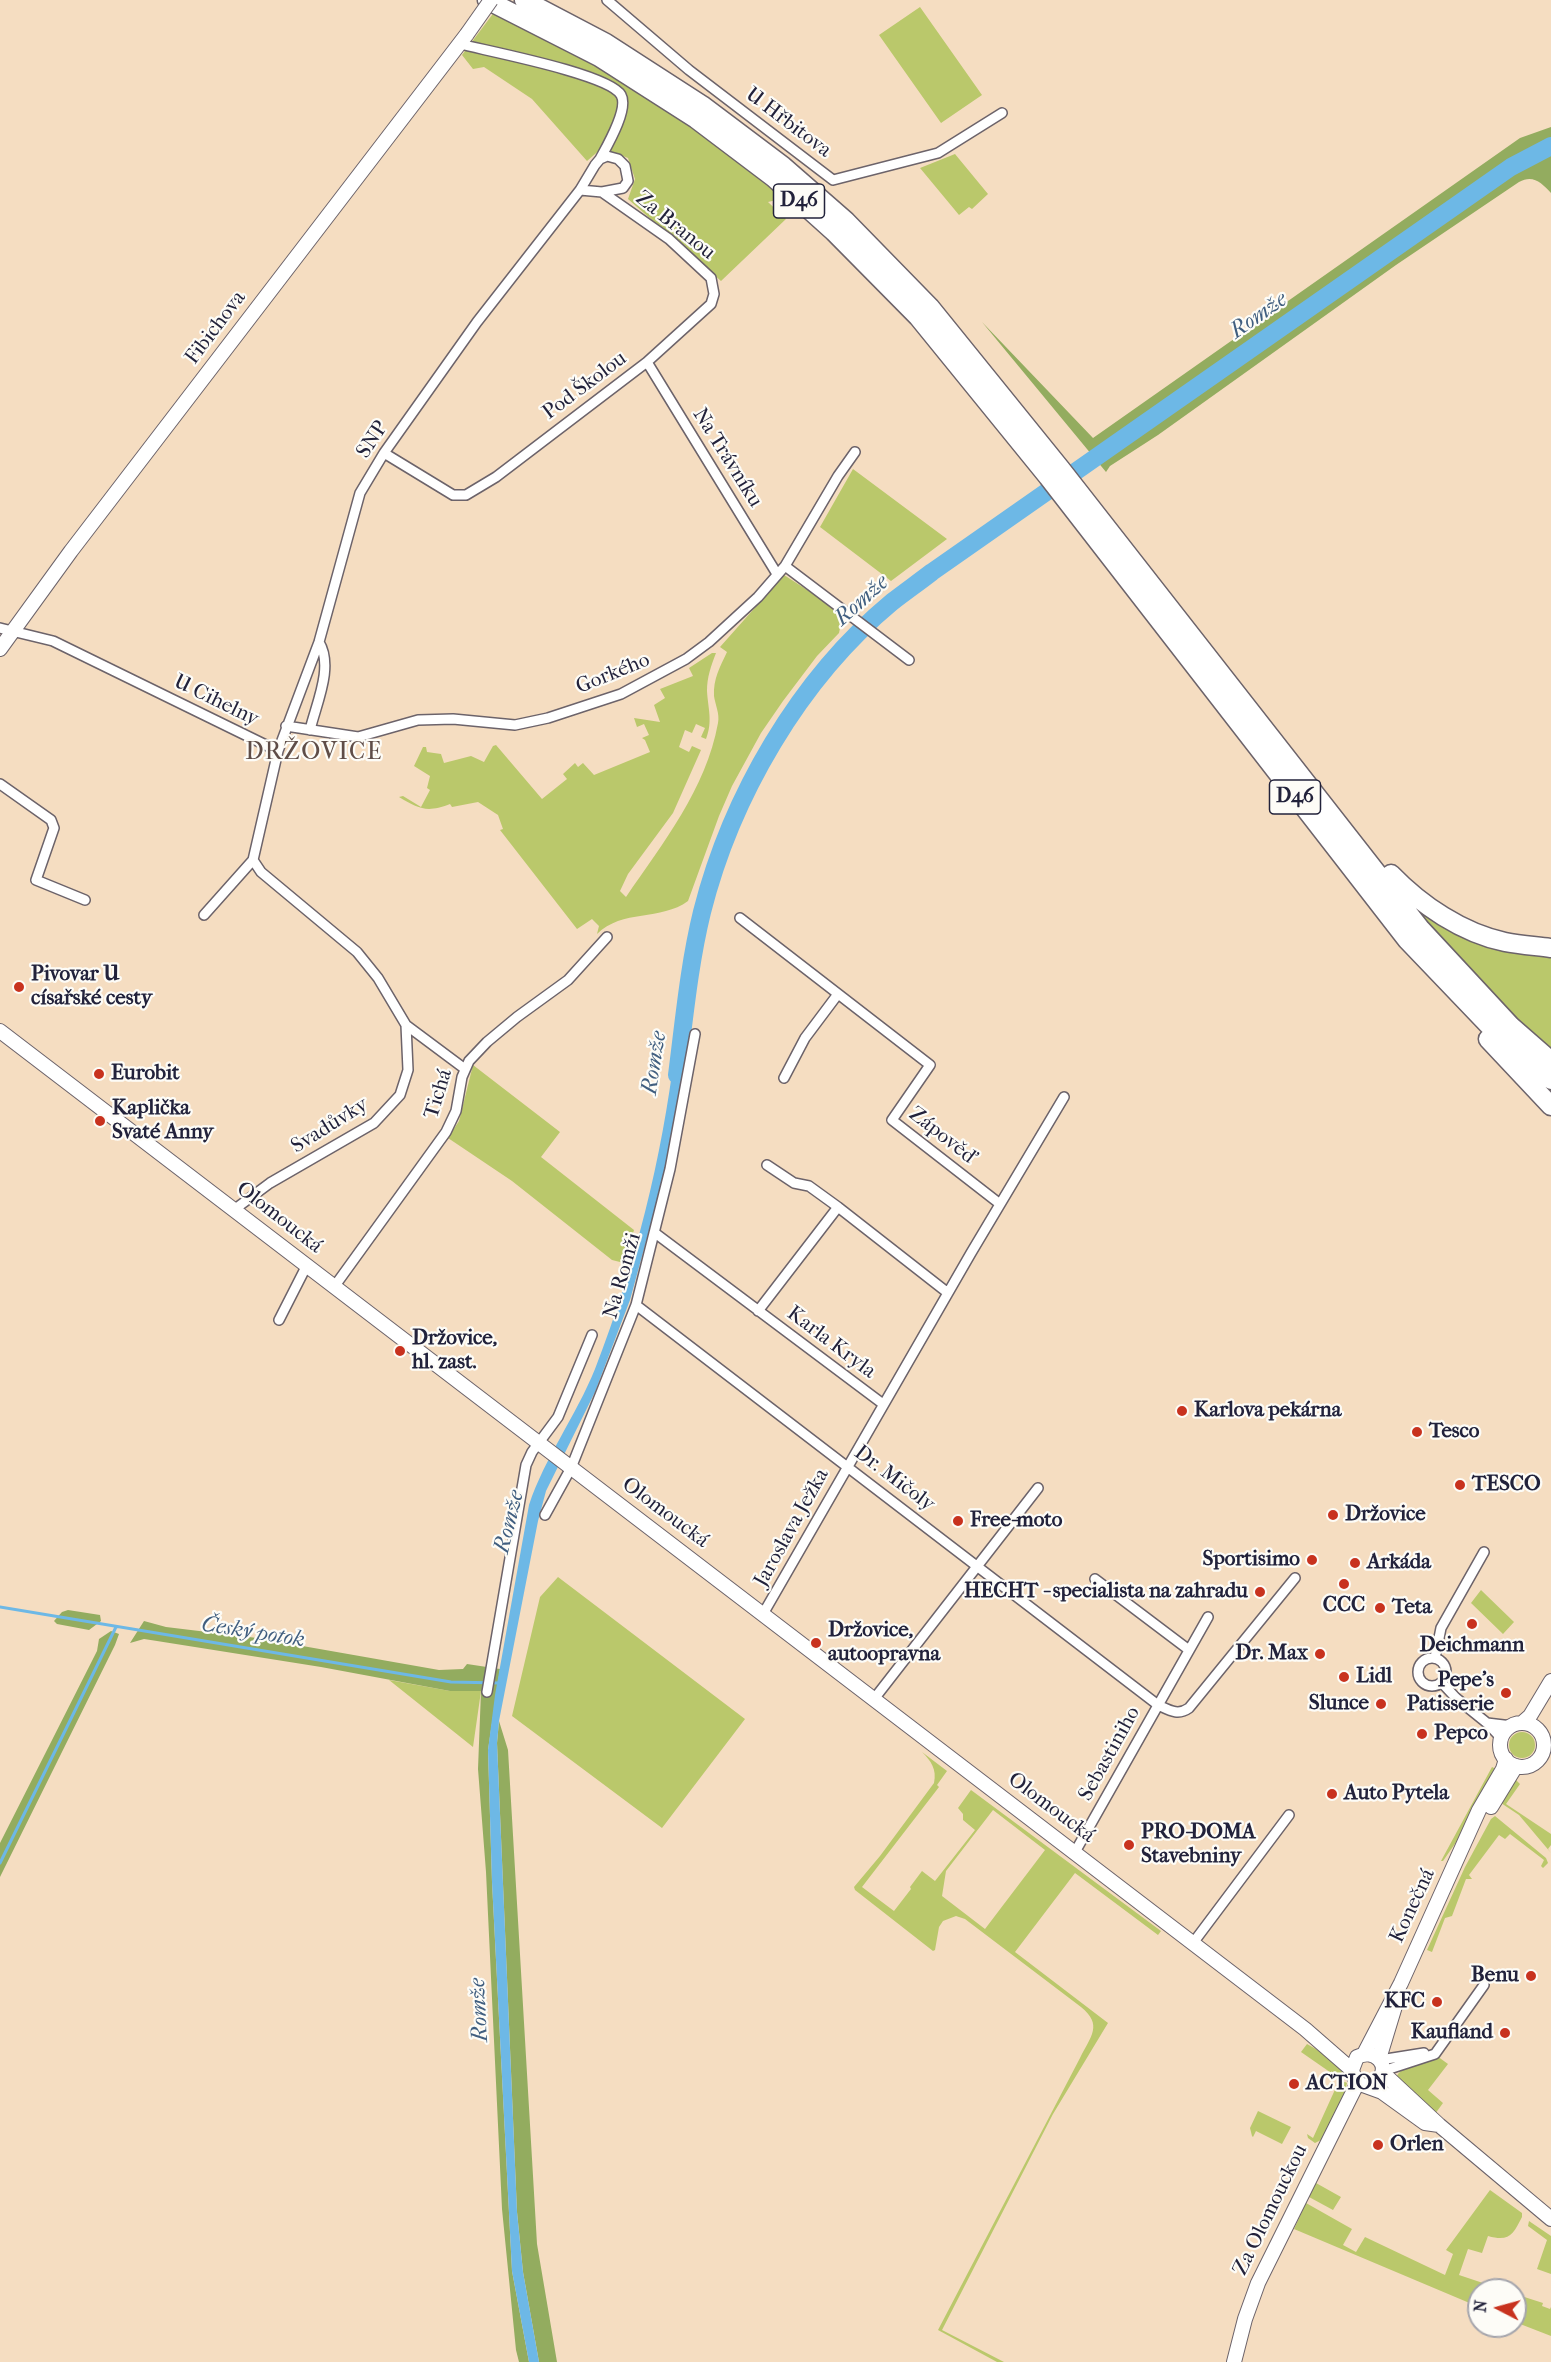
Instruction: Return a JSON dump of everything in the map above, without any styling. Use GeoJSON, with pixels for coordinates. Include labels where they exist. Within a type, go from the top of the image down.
{"type":"FeatureCollection","features":[{"type":"Feature","properties":{"kind":"highway","name":"D46"},"geometry":{"type":"LineString","coordinates":[[489,0],[599,57],[696,119],[774,178],[834,232],[918,317],[1055,473]]}},
{"type":"Feature","properties":{"kind":"highway","name":"D46"},"geometry":{"type":"LineString","coordinates":[[524,0],[606,43],[702,105],[783,166],[846,221],[930,307],[1407,940],[1496,1032],[1551,1080]]}},
{"type":"Feature","properties":{"kind":"highway","name":"D46"},"geometry":{"type":"LineString","coordinates":[[1067,490],[1333,816],[1420,928],[1511,1026],[1551,1061]]}},
{"type":"Feature","properties":{"kind":"highway"},"geometry":{"type":"LineString","coordinates":[[1333,816],[1406,890],[1444,917],[1504,942],[1551,948]]}},
{"type":"Feature","properties":{"kind":"highway"},"geometry":{"type":"LineString","coordinates":[[1407,940],[1480,1031],[1551,1106]]}},
{"type":"Feature","properties":{"kind":"street","name":"Fibichova"},"geometry":{"type":"LineString","coordinates":[[0,649],[6,629],[71,551],[463,39],[489,0]]}},
{"type":"Feature","properties":{"kind":"street","name":"U Hřbitova"},"geometry":{"type":"LineString","coordinates":[[607,0],[689,70],[833,180],[938,153],[1002,113]]}},
{"type":"Feature","properties":{"kind":"street","name":"SNP"},"geometry":{"type":"LineString","coordinates":[[278,751],[319,642],[360,493],[384,453],[477,322],[580,190],[600,159],[622,113],[623,102],[618,91],[587,75],[463,39]]}},
{"type":"Feature","properties":{"kind":"street"},"geometry":{"type":"LineString","coordinates":[[580,190],[603,192],[622,188],[628,181],[628,174],[618,159],[607,156],[600,159]]}},
{"type":"Feature","properties":{"kind":"street","name":"Za Branou"},"geometry":{"type":"LineString","coordinates":[[603,192],[669,239],[711,278],[714,294]]}},
{"type":"Feature","properties":{"kind":"street","name":"Pod Školou"},"geometry":{"type":"LineString","coordinates":[[384,453],[453,495],[466,495],[496,477],[647,362],[706,309],[714,294]]}},
{"type":"Feature","properties":{"kind":"street","name":"Na Trávníku"},"geometry":{"type":"LineString","coordinates":[[647,362],[777,574]]}},
{"type":"Feature","properties":{"kind":"street","name":"Gorkého"},"geometry":{"type":"LineString","coordinates":[[286,726],[358,736],[418,720],[453,719],[515,725],[548,718],[621,694],[659,675],[710,642],[758,597],[785,566],[838,476],[855,452]]}},
{"type":"Feature","properties":{"kind":"street"},"geometry":{"type":"LineString","coordinates":[[785,566],[909,660]]}},
{"type":"Feature","properties":{"kind":"street","name":"U Cihelny"},"geometry":{"type":"LineString","coordinates":[[6,629],[53,641],[278,751]]}},
{"type":"Feature","properties":{"kind":"street"},"geometry":{"type":"LineString","coordinates":[[310,730],[325,669],[325,651],[319,642]]}},
{"type":"Feature","properties":{"kind":"street"},"geometry":{"type":"LineString","coordinates":[[204,915],[253,860],[278,751]]}},
{"type":"Feature","properties":{"kind":"street"},"geometry":{"type":"LineString","coordinates":[[0,784],[51,820],[54,828],[36,880],[85,900]]}},
{"type":"Feature","properties":{"kind":"street","name":"Svadůvky"},"geometry":{"type":"LineString","coordinates":[[235,1209],[270,1183],[365,1130],[400,1095],[407,1076],[408,1059],[406,1025],[378,978],[357,952],[261,872],[253,860]]}},
{"type":"Feature","properties":{"kind":"street","name":"Zápověď"},"geometry":{"type":"LineString","coordinates":[[740,918],[930,1065],[892,1120],[1000,1204]]}},
{"type":"Feature","properties":{"kind":"street","name":"Tichá"},"geometry":{"type":"LineString","coordinates":[[334,1287],[446,1132],[456,1111],[465,1068],[487,1042],[568,980],[607,937]]}},
{"type":"Feature","properties":{"kind":"street"},"geometry":{"type":"LineString","coordinates":[[784,1078],[805,1038],[838,994]]}},
{"type":"Feature","properties":{"kind":"street"},"geometry":{"type":"LineString","coordinates":[[406,1025],[465,1068]]}},
{"type":"Feature","properties":{"kind":"street","name":"Olomoucká"},"geometry":{"type":"LineString","coordinates":[[0,1030],[1305,2029],[1358,2079],[1382,2092],[1425,2123],[1439,2125]]}},
{"type":"Feature","properties":{"kind":"street","name":"Na Romži"},"geometry":{"type":"LineString","coordinates":[[545,1515],[571,1468],[636,1305],[670,1169],[695,1034]]}},
{"type":"Feature","properties":{"kind":"street","name":"Jaroslava Ježka"},"geometry":{"type":"LineString","coordinates":[[763,1614],[883,1404],[1064,1097]]}},
{"type":"Feature","properties":{"kind":"street"},"geometry":{"type":"LineString","coordinates":[[767,1165],[794,1184],[809,1186],[948,1293]]}},
{"type":"Feature","properties":{"kind":"street","name":"Karla Kryla"},"geometry":{"type":"LineString","coordinates":[[758,1311],[838,1207]]}},
{"type":"Feature","properties":{"kind":"street","name":"Karla Kryla"},"geometry":{"type":"LineString","coordinates":[[655,1233],[883,1404]]}},
{"type":"Feature","properties":{"kind":"street"},"geometry":{"type":"LineString","coordinates":[[279,1320],[307,1265]]}},
{"type":"Feature","properties":{"kind":"street","name":"Dr. Mičoly"},"geometry":{"type":"LineString","coordinates":[[636,1305],[1158,1705]]}},
{"type":"Feature","properties":{"kind":"street","name":"Na Romži"},"geometry":{"type":"LineString","coordinates":[[487,1692],[526,1465],[541,1446],[558,1417],[592,1335]]}},
{"type":"Feature","properties":{"kind":"street"},"geometry":{"type":"LineString","coordinates":[[874,1699],[1038,1488]]}},
{"type":"Feature","properties":{"kind":"street"},"geometry":{"type":"LineString","coordinates":[[1436,1658],[1441,1628],[1484,1552]]}},
{"type":"Feature","properties":{"kind":"street","name":"Sebastiniho"},"geometry":{"type":"LineString","coordinates":[[1158,1705],[1177,1713],[1190,1708],[1295,1578]]}},
{"type":"Feature","properties":{"kind":"street"},"geometry":{"type":"LineString","coordinates":[[1095,1579],[1189,1650]]}},
{"type":"Feature","properties":{"kind":"street","name":"Sebastiniho"},"geometry":{"type":"LineString","coordinates":[[1075,1852],[1208,1617]]}},
{"type":"Feature","properties":{"kind":"street"},"geometry":{"type":"LineString","coordinates":[[1436,1658],[1446,1667],[1446,1676],[1442,1683],[1429,1686],[1419,1678],[1420,1665],[1426,1659],[1436,1658]]}},
{"type":"Feature","properties":{"kind":"street"},"geometry":{"type":"LineString","coordinates":[[1551,1681],[1530,1716],[1517,1724],[1502,1739],[1501,1746],[1511,1762],[1528,1766],[1541,1756],[1544,1745],[1536,1728],[1537,1719],[1551,1688]]}},
{"type":"Feature","properties":{"kind":"street"},"geometry":{"type":"LineString","coordinates":[[1442,1683],[1502,1739]]}},
{"type":"Feature","properties":{"kind":"street"},"geometry":{"type":"LineString","coordinates":[[1487,1723],[1517,1724],[1536,1728]]}},
{"type":"Feature","properties":{"kind":"street","name":"Konečná"},"geometry":{"type":"LineString","coordinates":[[1362,2054],[1399,1986],[1466,1843],[1511,1762]]}},
{"type":"Feature","properties":{"kind":"street"},"geometry":{"type":"LineString","coordinates":[[1193,1943],[1289,1815]]}},
{"type":"Feature","properties":{"kind":"street"},"geometry":{"type":"LineString","coordinates":[[1362,2054],[1355,2060],[1358,2079],[1378,2082],[1382,2066],[1435,2054],[1484,1985]]}},
{"type":"Feature","properties":{"kind":"street","name":"Konečná"},"geometry":{"type":"LineString","coordinates":[[1382,2066],[1399,1986]]}},
{"type":"Feature","properties":{"kind":"street","name":"Olomoucká"},"geometry":{"type":"LineString","coordinates":[[1305,2029],[1327,2042],[1362,2054],[1372,2054],[1439,2125],[1551,2219]]}},
{"type":"Feature","properties":{"kind":"street","name":"Za Olomouckou"},"geometry":{"type":"LineString","coordinates":[[1234,2362],[1245,2319],[1258,2283],[1358,2079]]}},
{"type":"Feature","properties":{"kind":"green space"},"geometry":{"type":"Polygon","coordinates":[[[920,7],[982,95],[941,123],[879,35],[920,7]]]}},
{"type":"Feature","properties":{"kind":"green space"},"geometry":{"type":"Polygon","coordinates":[[[495,11],[629,85],[680,118],[785,198],[768,202],[786,219],[721,281],[628,199],[635,179],[628,158],[610,151],[625,113],[620,104],[602,148],[587,161],[532,99],[484,67],[473,69],[462,55],[495,11]]]}},
{"type":"Feature","properties":{"kind":"green space"},"geometry":{"type":"Polygon","coordinates":[[[1551,127],[1551,193],[1533,179],[1519,182],[1396,265],[1158,435],[1110,466],[1106,472],[982,322],[1093,438],[1520,138],[1551,127]]]}},
{"type":"Feature","properties":{"kind":"green space"},"geometry":{"type":"Polygon","coordinates":[[[955,154],[988,194],[972,209],[969,207],[959,215],[920,168],[955,154]]]}},
{"type":"Feature","properties":{"kind":"green space"},"geometry":{"type":"Polygon","coordinates":[[[853,469],[947,539],[891,581],[820,527],[853,469]]]}},
{"type":"Feature","properties":{"kind":"green space"},"geometry":{"type":"Polygon","coordinates":[[[784,575],[843,613],[839,633],[817,656],[761,733],[732,786],[688,901],[666,911],[618,921],[597,934],[599,926],[592,919],[577,929],[500,830],[503,829],[498,815],[478,802],[452,807],[450,804],[429,809],[418,807],[399,797],[403,796],[421,807],[430,790],[427,788],[430,776],[414,766],[423,747],[426,747],[427,752],[441,754],[444,763],[471,756],[484,762],[493,746],[496,745],[542,799],[567,779],[563,774],[575,763],[578,767],[583,763],[594,775],[650,752],[642,738],[649,735],[644,724],[637,727],[634,718],[660,722],[654,705],[665,698],[660,689],[693,676],[689,668],[712,653],[716,653],[708,681],[710,721],[706,739],[701,737],[705,728],[696,724],[692,733],[685,730],[679,747],[689,752],[692,746],[701,750],[673,813],[628,874],[620,891],[626,897],[668,836],[704,770],[718,723],[714,696],[715,684],[727,652],[720,647],[784,575]]]}},
{"type":"Feature","properties":{"kind":"green space"},"geometry":{"type":"Polygon","coordinates":[[[1416,909],[1433,920],[1551,956],[1551,1052],[1498,1004],[1416,909]]]}},
{"type":"Feature","properties":{"kind":"green space"},"geometry":{"type":"Polygon","coordinates":[[[473,1065],[560,1132],[541,1157],[634,1230],[624,1263],[612,1260],[512,1181],[448,1138],[459,1121],[473,1065]]]}},
{"type":"Feature","properties":{"kind":"green space"},"geometry":{"type":"Polygon","coordinates":[[[558,1577],[745,1719],[662,1828],[512,1716],[540,1597],[558,1577]]]}},
{"type":"Feature","properties":{"kind":"green space"},"geometry":{"type":"Polygon","coordinates":[[[1481,1590],[1514,1622],[1503,1634],[1471,1603],[1481,1590]]]}},
{"type":"Feature","properties":{"kind":"green space"},"geometry":{"type":"Polygon","coordinates":[[[68,1610],[100,1615],[101,1621],[89,1630],[57,1624],[54,1621],[62,1612],[68,1610]]]}},
{"type":"Feature","properties":{"kind":"green space"},"geometry":{"type":"Polygon","coordinates":[[[144,1621],[166,1627],[257,1638],[439,1670],[463,1669],[467,1664],[500,1669],[488,1750],[492,1882],[512,2271],[529,2362],[519,2362],[516,2350],[502,2209],[486,1872],[478,1769],[481,1691],[450,1691],[321,1667],[144,1639],[130,1643],[144,1621]]]}},
{"type":"Feature","properties":{"kind":"green space"},"geometry":{"type":"Polygon","coordinates":[[[111,1631],[119,1634],[115,1645],[0,1877],[0,1843],[97,1651],[99,1639],[111,1631]]]}},
{"type":"Feature","properties":{"kind":"green space"},"geometry":{"type":"Polygon","coordinates":[[[389,1680],[450,1691],[481,1691],[473,1747],[389,1680]]]}},
{"type":"Feature","properties":{"kind":"green space"},"geometry":{"type":"Polygon","coordinates":[[[499,1721],[508,1750],[537,2244],[557,2362],[539,2362],[523,2272],[517,2212],[497,1743],[499,1721]]]}},
{"type":"Feature","properties":{"kind":"green space"},"geometry":{"type":"Polygon","coordinates":[[[1522,1732],[1531,1736],[1535,1745],[1531,1754],[1522,1758],[1513,1754],[1509,1745],[1513,1736],[1522,1732]]]}},
{"type":"Feature","properties":{"kind":"green space"},"geometry":{"type":"Polygon","coordinates":[[[922,1752],[947,1771],[937,1785],[939,1787],[862,1887],[894,1911],[922,1871],[935,1881],[975,1830],[963,1820],[963,1814],[958,1808],[971,1790],[1161,1931],[1158,1935],[1075,1873],[1015,1952],[1108,2023],[1053,2114],[942,2330],[1004,2362],[997,2362],[938,2330],[1088,2043],[1093,2025],[1088,2013],[1081,2007],[965,1919],[956,1916],[943,1921],[939,1927],[933,1951],[855,1890],[854,1887],[934,1783],[934,1769],[922,1752]],[[993,1810],[946,1871],[942,1896],[985,1929],[1045,1850],[993,1810]]]}},
{"type":"Feature","properties":{"kind":"green space"},"geometry":{"type":"Polygon","coordinates":[[[1492,1767],[1498,1770],[1461,1835],[1441,1861],[1492,1767]]]}},
{"type":"Feature","properties":{"kind":"green space"},"geometry":{"type":"Polygon","coordinates":[[[1514,1778],[1520,1784],[1506,1804],[1551,1834],[1551,1845],[1548,1849],[1551,1853],[1519,1815],[1501,1803],[1514,1778]]]}},
{"type":"Feature","properties":{"kind":"green space"},"geometry":{"type":"Polygon","coordinates":[[[1495,1816],[1546,1858],[1548,1863],[1543,1868],[1541,1866],[1544,1860],[1510,1834],[1505,1839],[1499,1835],[1469,1875],[1472,1879],[1466,1879],[1452,1916],[1445,1918],[1432,1952],[1427,1950],[1465,1867],[1491,1819],[1495,1816]]]}},
{"type":"Feature","properties":{"kind":"green space"},"geometry":{"type":"Polygon","coordinates":[[[1307,2044],[1337,2061],[1343,2071],[1337,2077],[1301,2052],[1307,2044]]]}},
{"type":"Feature","properties":{"kind":"green space"},"geometry":{"type":"Polygon","coordinates":[[[1437,2056],[1448,2064],[1428,2090],[1443,2103],[1435,2114],[1396,2078],[1408,2066],[1437,2056]]]}},
{"type":"Feature","properties":{"kind":"green space"},"geometry":{"type":"Polygon","coordinates":[[[1338,2083],[1347,2083],[1344,2095],[1321,2140],[1315,2143],[1308,2138],[1307,2134],[1313,2138],[1338,2083]]]}},
{"type":"Feature","properties":{"kind":"green space"},"geometry":{"type":"Polygon","coordinates":[[[1258,2111],[1291,2127],[1282,2144],[1256,2131],[1252,2136],[1250,2128],[1258,2111]]]}},
{"type":"Feature","properties":{"kind":"green space"},"geometry":{"type":"Polygon","coordinates":[[[1316,2183],[1341,2197],[1333,2210],[1309,2197],[1316,2183]]]}},
{"type":"Feature","properties":{"kind":"green space"},"geometry":{"type":"Polygon","coordinates":[[[1490,2190],[1522,2213],[1522,2217],[1510,2236],[1495,2238],[1488,2236],[1482,2253],[1468,2249],[1459,2275],[1468,2278],[1467,2302],[1294,2229],[1306,2203],[1352,2229],[1343,2245],[1356,2252],[1365,2237],[1445,2275],[1453,2254],[1446,2250],[1490,2190]]]}},
{"type":"Feature","properties":{"kind":"green space"},"geometry":{"type":"Polygon","coordinates":[[[1529,2221],[1551,2236],[1551,2274],[1537,2269],[1547,2240],[1528,2226],[1529,2221]]]}},
{"type":"Feature","properties":{"kind":"green space"},"geometry":{"type":"Polygon","coordinates":[[[1527,2298],[1543,2303],[1542,2306],[1550,2309],[1551,2307],[1551,2336],[1527,2327],[1527,2298]]]}},
{"type":"Feature","properties":{"kind":"water"},"geometry":{"type":"Polygon","coordinates":[[[675,1050],[686,1051],[673,1132],[659,1194],[630,1300],[595,1392],[546,1491],[538,1521],[499,1721],[497,1743],[517,2212],[523,2272],[539,2362],[529,2362],[512,2271],[492,1882],[488,1750],[495,1695],[529,1505],[543,1470],[595,1369],[623,1291],[655,1172],[675,1050]]]}},
{"type":"Feature","properties":{"kind":"waterway","name":"Romže"},"geometry":{"type":"LineString","coordinates":[[677,1075],[697,932],[715,869],[731,826],[750,784],[773,743],[827,667],[858,633],[892,602],[932,572],[1511,167],[1551,146]]}},
{"type":"Feature","properties":{"kind":"waterway","name":"Český potok"},"geometry":{"type":"LineString","coordinates":[[0,1607],[451,1682],[499,1683]]}},
{"type":"Feature","properties":{"kind":"waterway"},"geometry":{"type":"LineString","coordinates":[[0,1863],[116,1627]]}},
{"type":"Feature","properties":{"kind":"place","name":"Pivovar U císařské cesty"},"geometry":{"type":"Point","coordinates":[19,987]}},
{"type":"Feature","properties":{"kind":"place","name":"Eurobit"},"geometry":{"type":"Point","coordinates":[99,1074]}},
{"type":"Feature","properties":{"kind":"place","name":"Kaplička Svaté Anny"},"geometry":{"type":"Point","coordinates":[100,1121]}},
{"type":"Feature","properties":{"kind":"place","name":"Držovice, hl. zast."},"geometry":{"type":"Point","coordinates":[400,1351]}},
{"type":"Feature","properties":{"kind":"place","name":"Karlova pekárna"},"geometry":{"type":"Point","coordinates":[1182,1411]}},
{"type":"Feature","properties":{"kind":"place","name":"Tesco"},"geometry":{"type":"Point","coordinates":[1417,1432]}},
{"type":"Feature","properties":{"kind":"place","name":"TESCO"},"geometry":{"type":"Point","coordinates":[1460,1485]}},
{"type":"Feature","properties":{"kind":"place","name":"Držovice"},"geometry":{"type":"Point","coordinates":[1333,1515]}},
{"type":"Feature","properties":{"kind":"place","name":"Free-moto"},"geometry":{"type":"Point","coordinates":[958,1521]}},
{"type":"Feature","properties":{"kind":"place","name":"Sportisimo"},"geometry":{"type":"Point","coordinates":[1312,1560]}},
{"type":"Feature","properties":{"kind":"place","name":"Arkáda"},"geometry":{"type":"Point","coordinates":[1355,1563]}},
{"type":"Feature","properties":{"kind":"place","name":"CCC"},"geometry":{"type":"Point","coordinates":[1344,1584]}},
{"type":"Feature","properties":{"kind":"place","name":"HECHT - specialista na zahradu"},"geometry":{"type":"Point","coordinates":[1260,1592]}},
{"type":"Feature","properties":{"kind":"place","name":"Teta"},"geometry":{"type":"Point","coordinates":[1380,1608]}},
{"type":"Feature","properties":{"kind":"place","name":"Deichmann"},"geometry":{"type":"Point","coordinates":[1472,1624]}},
{"type":"Feature","properties":{"kind":"place","name":"Držovice, autoopravna"},"geometry":{"type":"Point","coordinates":[816,1643]}},
{"type":"Feature","properties":{"kind":"place","name":"Dr. Max"},"geometry":{"type":"Point","coordinates":[1320,1654]}},
{"type":"Feature","properties":{"kind":"place","name":"Lidl"},"geometry":{"type":"Point","coordinates":[1344,1677]}},
{"type":"Feature","properties":{"kind":"place","name":"Pepe's Patisserie"},"geometry":{"type":"Point","coordinates":[1506,1693]}},
{"type":"Feature","properties":{"kind":"place","name":"Slunce"},"geometry":{"type":"Point","coordinates":[1381,1704]}},
{"type":"Feature","properties":{"kind":"place","name":"Pepco"},"geometry":{"type":"Point","coordinates":[1422,1734]}},
{"type":"Feature","properties":{"kind":"place","name":"Auto Pytela"},"geometry":{"type":"Point","coordinates":[1332,1794]}},
{"type":"Feature","properties":{"kind":"place","name":"PRO-DOMA Stavebniny"},"geometry":{"type":"Point","coordinates":[1129,1845]}},
{"type":"Feature","properties":{"kind":"place","name":"Benu"},"geometry":{"type":"Point","coordinates":[1531,1976]}},
{"type":"Feature","properties":{"kind":"place","name":"KFC"},"geometry":{"type":"Point","coordinates":[1437,2002]}},
{"type":"Feature","properties":{"kind":"place","name":"Kaufland"},"geometry":{"type":"Point","coordinates":[1505,2033]}},
{"type":"Feature","properties":{"kind":"place","name":"ACTION"},"geometry":{"type":"Point","coordinates":[1294,2084]}},
{"type":"Feature","properties":{"kind":"place","name":"Orlen"},"geometry":{"type":"Point","coordinates":[1378,2145]}},
{"type":"Feature","properties":{"kind":"district","name":"DRŽOVICE"},"geometry":{"type":"Point","coordinates":[314,753]}}]}
